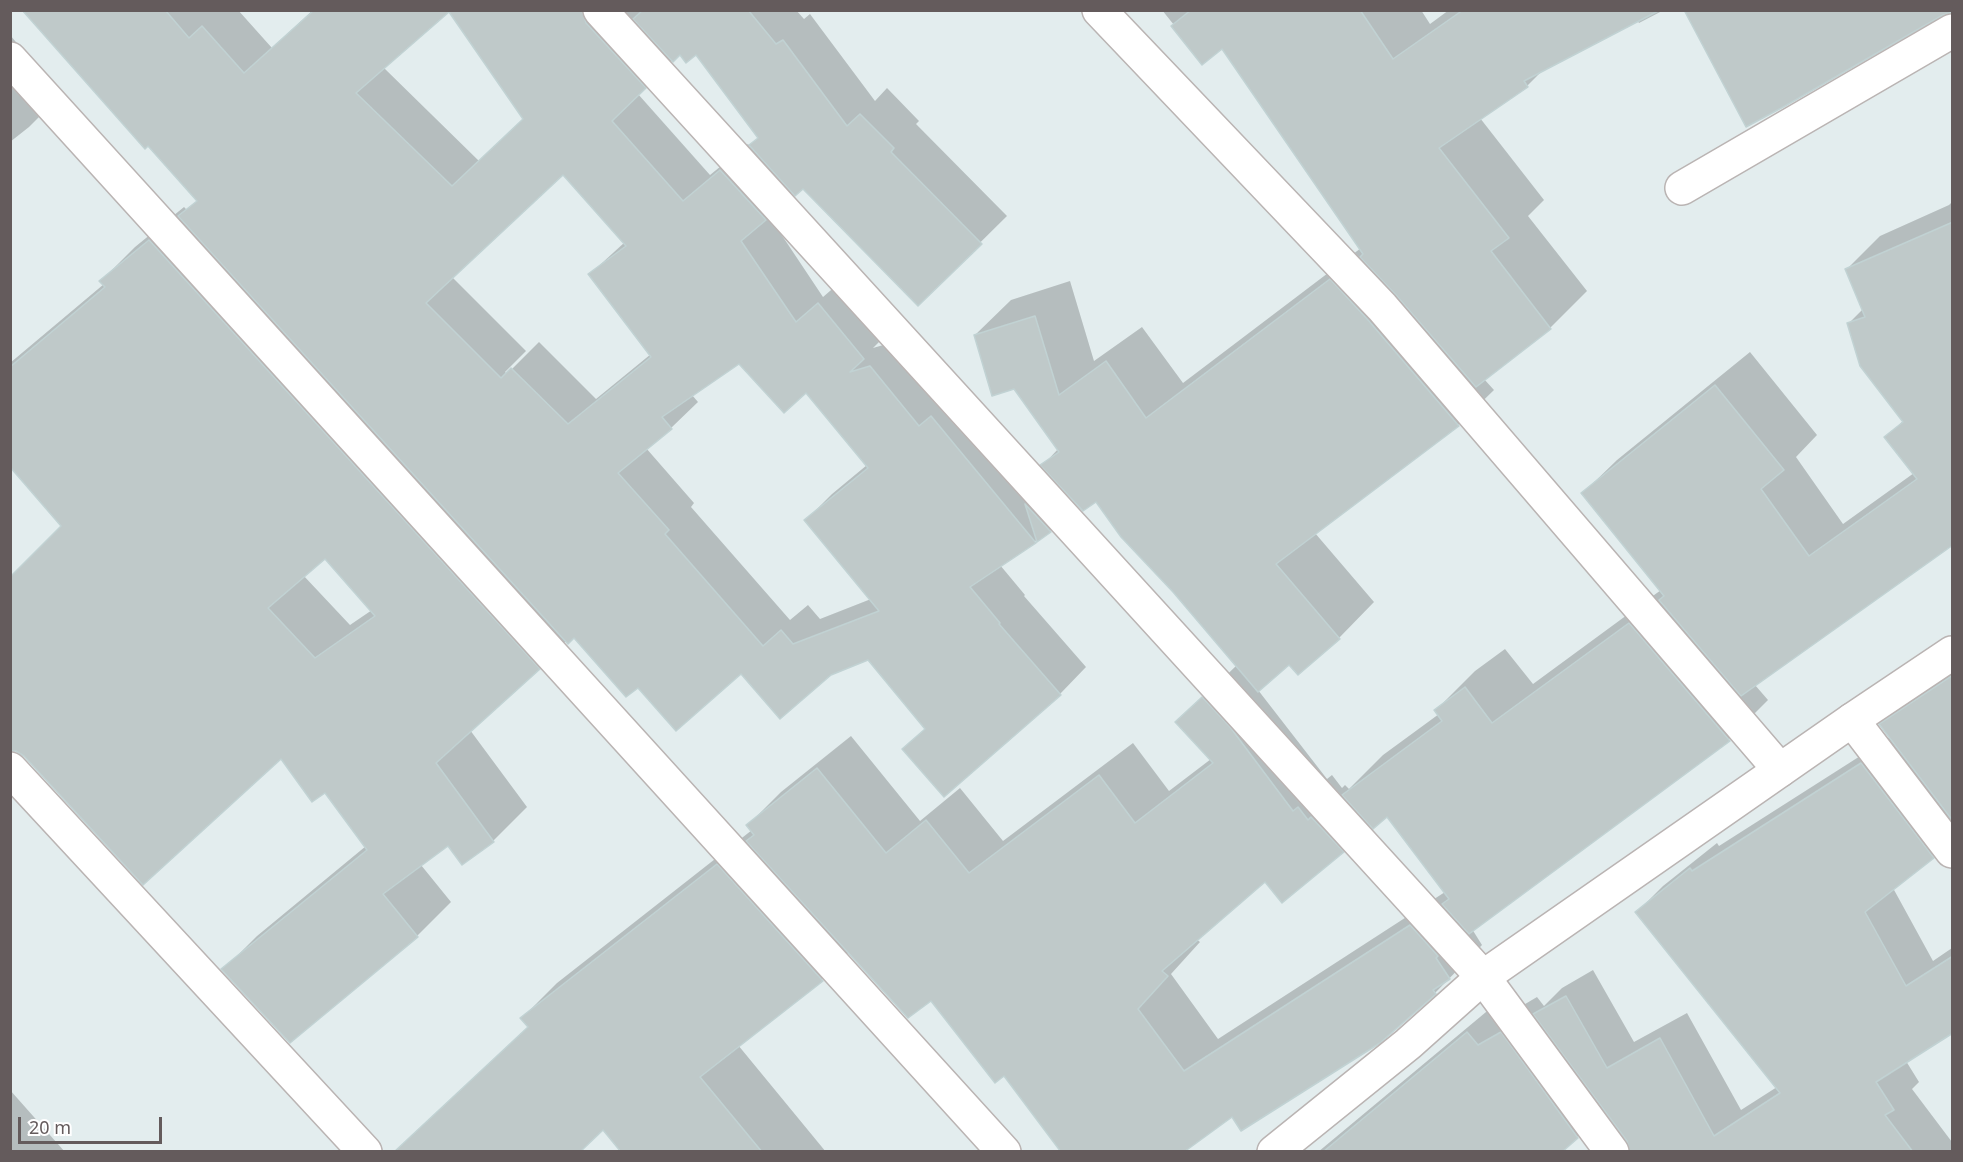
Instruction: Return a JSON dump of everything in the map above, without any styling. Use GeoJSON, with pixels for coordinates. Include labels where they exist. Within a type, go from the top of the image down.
{"type":"FeatureCollection","features":[{"type":"Feature","properties":{"kind":"street"},"geometry":{"type":"LineString","coordinates":[[600,10],[1483,977],[1612,1152]]}},
{"type":"Feature","properties":{"kind":"street"},"geometry":{"type":"LineString","coordinates":[[1099,10],[1382,307],[1780,770]]}},
{"type":"Feature","properties":{"kind":"street"},"geometry":{"type":"LineString","coordinates":[[1682,188],[1953,31]]}},
{"type":"Feature","properties":{"kind":"street"},"geometry":{"type":"LineString","coordinates":[[10,59],[1004,1152]]}},
{"type":"Feature","properties":{"kind":"street"},"geometry":{"type":"LineString","coordinates":[[1274,1152],[1408,1044],[1483,977],[1852,720],[1953,653]]}},
{"type":"Feature","properties":{"kind":"street"},"geometry":{"type":"LineString","coordinates":[[1852,720],[1953,851]]}},
{"type":"Feature","properties":{"kind":"street"},"geometry":{"type":"LineString","coordinates":[[10,769],[365,1152]]}},
{"type":"Feature","properties":{"kind":"building"},"geometry":{"type":"Polygon","coordinates":[[[22,10],[165,10],[189,38],[202,26],[244,73],[314,10],[582,10],[586,23],[646,88],[612,121],[683,201],[720,170],[766,220],[741,241],[796,322],[818,303],[864,359],[850,372],[870,366],[919,426],[931,416],[1036,543],[970,587],[1061,695],[944,797],[902,749],[925,729],[868,660],[831,675],[780,719],[741,674],[676,731],[638,688],[626,697],[574,638],[568,644],[178,216],[197,201],[148,146],[145,149],[22,10]],[[449,12],[356,93],[452,186],[523,119],[449,12]],[[563,175],[426,303],[501,378],[511,368],[568,424],[651,357],[588,274],[626,246],[563,175]],[[739,364],[662,417],[672,429],[618,473],[669,530],[665,534],[763,646],[781,630],[793,644],[879,611],[804,520],[868,468],[806,393],[784,413],[739,364]]]}},
{"type":"Feature","properties":{"kind":"building"},"geometry":{"type":"Polygon","coordinates":[[[643,10],[748,10],[776,44],[783,40],[847,126],[860,114],[894,148],[891,152],[982,244],[918,306],[803,189],[795,196],[749,145],[758,138],[696,55],[686,63],[680,55],[673,62],[633,19],[643,10]]]}},
{"type":"Feature","properties":{"kind":"building"},"geometry":{"type":"Polygon","coordinates":[[[1191,10],[1360,10],[1393,59],[1463,10],[1660,10],[1524,81],[1528,87],[1439,148],[1509,238],[1491,251],[1551,329],[1476,387],[1360,257],[1363,254],[1222,49],[1202,65],[1171,26],[1191,10]]]}},
{"type":"Feature","properties":{"kind":"building"},"geometry":{"type":"Polygon","coordinates":[[[1684,10],[1953,10],[1953,12],[1943,15],[1746,127],[1684,10]]]}},
{"type":"Feature","properties":{"kind":"building"},"geometry":{"type":"Polygon","coordinates":[[[1953,222],[1953,545],[1741,696],[1659,600],[1664,596],[1581,493],[1715,385],[1784,470],[1761,489],[1809,556],[1917,479],[1884,437],[1903,422],[1860,366],[1847,323],[1865,317],[1845,269],[1953,222]]]}},
{"type":"Feature","properties":{"kind":"building"},"geometry":{"type":"Polygon","coordinates":[[[149,240],[540,669],[436,763],[494,842],[462,865],[448,846],[383,894],[418,937],[290,1043],[221,969],[367,850],[325,793],[312,802],[281,759],[143,885],[24,756],[16,751],[10,751],[10,577],[61,526],[10,467],[10,367],[105,287],[99,281],[149,240]],[[325,559],[268,608],[315,658],[375,616],[325,559]]]}},
{"type":"Feature","properties":{"kind":"building"},"geometry":{"type":"Polygon","coordinates":[[[1330,279],[1459,426],[1276,564],[1340,639],[1298,675],[1289,665],[1258,692],[1173,592],[1121,537],[1096,502],[1083,511],[1040,465],[1059,452],[1014,389],[992,396],[974,335],[1035,316],[1059,395],[1106,361],[1146,418],[1330,279]]]}},
{"type":"Feature","properties":{"kind":"building"},"geometry":{"type":"Polygon","coordinates":[[[1025,504],[1051,532],[1037,542],[1025,504]]]}},
{"type":"Feature","properties":{"kind":"building"},"geometry":{"type":"Polygon","coordinates":[[[1629,623],[1730,741],[1469,934],[1442,904],[1449,899],[1387,817],[1373,829],[1342,795],[1442,721],[1434,710],[1465,687],[1492,723],[1629,623]]]}},
{"type":"Feature","properties":{"kind":"building"},"geometry":{"type":"Polygon","coordinates":[[[1953,675],[1953,821],[1879,724],[1953,675]]]}},
{"type":"Feature","properties":{"kind":"building"},"geometry":{"type":"Polygon","coordinates":[[[1202,697],[1230,727],[1293,811],[1298,807],[1308,820],[1311,817],[1344,852],[1282,903],[1265,882],[1162,971],[1168,976],[1138,1009],[1184,1071],[1410,925],[1438,956],[1436,958],[1450,979],[1433,990],[1436,994],[1380,1043],[1241,1131],[1232,1117],[1184,1152],[1061,1152],[1004,1076],[995,1083],[931,1001],[908,1018],[746,841],[754,835],[746,825],[817,768],[886,853],[926,820],[969,873],[1099,775],[1135,823],[1213,763],[1175,722],[1202,697]]]}},
{"type":"Feature","properties":{"kind":"building"},"geometry":{"type":"Polygon","coordinates":[[[1861,763],[1934,858],[1865,912],[1906,986],[1953,956],[1953,1033],[1876,1082],[1894,1110],[1885,1115],[1913,1152],[1630,1152],[1627,1141],[1533,1014],[1566,996],[1607,1068],[1660,1038],[1714,1136],[1780,1093],[1635,912],[1690,868],[1692,871],[1861,763]]]}},
{"type":"Feature","properties":{"kind":"building"},"geometry":{"type":"Polygon","coordinates":[[[717,864],[823,981],[700,1077],[762,1152],[621,1152],[603,1130],[580,1152],[394,1152],[528,1027],[520,1018],[717,864]]]}},
{"type":"Feature","properties":{"kind":"building"},"geometry":{"type":"Polygon","coordinates":[[[1467,1032],[1478,1045],[1501,1032],[1578,1138],[1562,1152],[1323,1152],[1467,1032]]]}}]}
